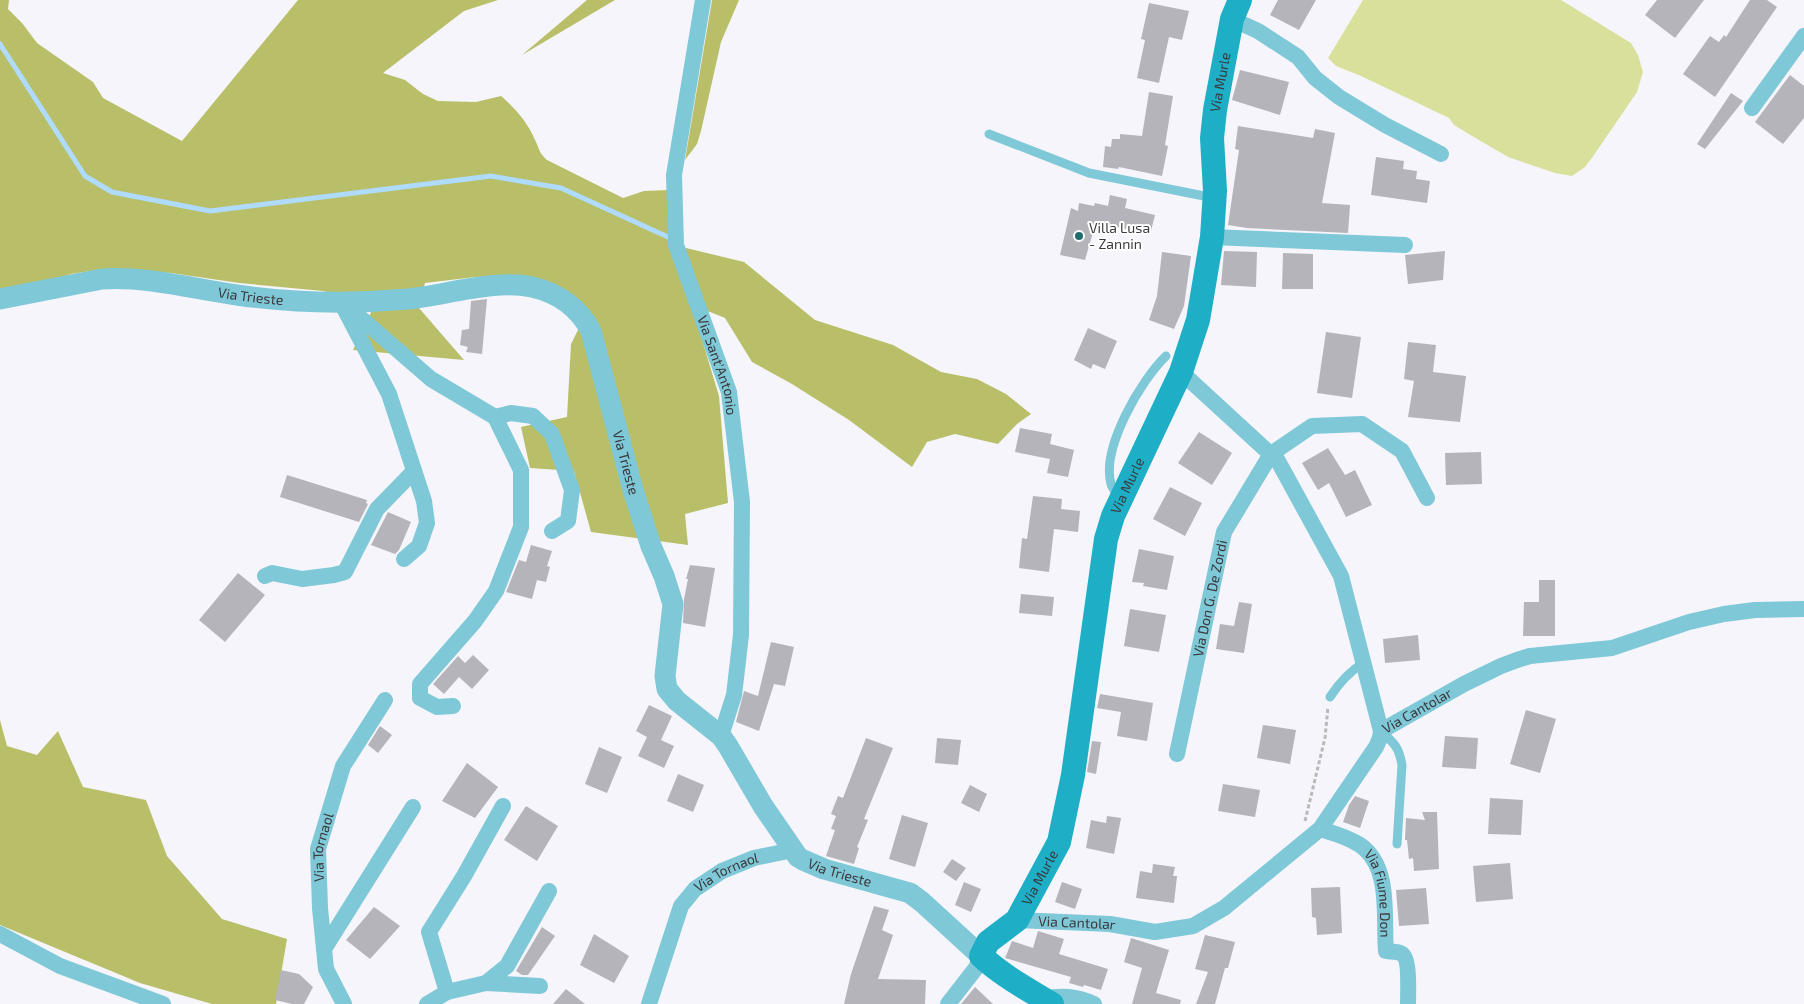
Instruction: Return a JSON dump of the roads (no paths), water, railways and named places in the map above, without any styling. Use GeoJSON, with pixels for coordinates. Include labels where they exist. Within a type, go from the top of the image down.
{"type":"FeatureCollection","features":[{"type":"Feature","properties":{"kind":"main road","name":"Via Murle"},"geometry":{"type":"LineString","coordinates":[[981,956],[988,942],[1017,920],[1059,842],[1073,775],[1106,539],[1113,516],[1173,364],[1198,320],[1212,237],[1215,199],[1212,138],[1214,110],[1236,10]]}},
{"type":"Feature","properties":{"kind":"main road","name":"Via Trieste"},"geometry":{"type":"LineString","coordinates":[[981,956],[996,970],[1018,985],[1047,1001]]}},
{"type":"Feature","properties":{"kind":"street","name":"Via Sant'Antonio"},"geometry":{"type":"LineString","coordinates":[[703,0],[674,175],[676,245],[728,392],[742,502],[741,635],[734,695],[721,736]]}},
{"type":"Feature","properties":{"kind":"street"},"geometry":{"type":"LineString","coordinates":[[1236,10],[1258,31],[1298,57],[1315,78],[1339,97],[1385,125],[1442,154]]}},
{"type":"Feature","properties":{"kind":"street"},"geometry":{"type":"LineString","coordinates":[[1752,108],[1804,36]]}},
{"type":"Feature","properties":{"kind":"street"},"geometry":{"type":"LineString","coordinates":[[1212,237],[1405,245]]}},
{"type":"Feature","properties":{"kind":"street","name":"Via Trieste"},"geometry":{"type":"LineString","coordinates":[[0,299],[102,279],[119,278],[239,295],[321,302],[407,299],[507,284],[531,287],[555,295],[577,310],[586,321],[594,338],[634,490],[651,546],[664,576],[673,604],[665,683],[668,689],[677,701],[721,736],[763,806],[793,850],[803,860],[824,869],[910,893],[981,956]]}},
{"type":"Feature","properties":{"kind":"street"},"geometry":{"type":"LineString","coordinates":[[341,301],[431,379],[495,417],[521,470],[520,527],[496,591],[475,621],[420,684],[420,698],[437,707],[453,706]]}},
{"type":"Feature","properties":{"kind":"street"},"geometry":{"type":"LineString","coordinates":[[341,301],[389,394],[424,500],[427,523],[419,546],[404,560]]}},
{"type":"Feature","properties":{"kind":"street"},"geometry":{"type":"LineString","coordinates":[[1173,364],[1278,460],[1341,576],[1381,731]]}},
{"type":"Feature","properties":{"kind":"street"},"geometry":{"type":"LineString","coordinates":[[495,417],[511,413],[533,416],[552,434],[572,490],[568,521],[552,531]]}},
{"type":"Feature","properties":{"kind":"street","name":"Via Don G. De Zordi"},"geometry":{"type":"LineString","coordinates":[[1177,754],[1224,532],[1271,454],[1312,426],[1362,424],[1402,451],[1427,498]]}},
{"type":"Feature","properties":{"kind":"street"},"geometry":{"type":"LineString","coordinates":[[265,576],[272,573],[302,579],[345,572],[377,510],[414,471]]}},
{"type":"Feature","properties":{"kind":"street","name":"Via Cantolar"},"geometry":{"type":"LineString","coordinates":[[1017,920],[1110,924],[1155,932],[1193,926],[1224,908],[1320,829],[1376,747],[1381,731],[1464,684],[1501,666],[1524,658],[1612,648],[1689,622],[1724,614],[1755,610],[1804,609]]}},
{"type":"Feature","properties":{"kind":"street","name":"Via Tornaol"},"geometry":{"type":"LineString","coordinates":[[344,1004],[326,969],[320,908],[318,849],[343,766],[385,700]]}},
{"type":"Feature","properties":{"kind":"street"},"geometry":{"type":"LineString","coordinates":[[447,992],[429,932],[464,876],[503,806]]}},
{"type":"Feature","properties":{"kind":"street"},"geometry":{"type":"LineString","coordinates":[[324,949],[413,807]]}},
{"type":"Feature","properties":{"kind":"street","name":"Via Fiume Don"},"geometry":{"type":"LineString","coordinates":[[1320,829],[1349,839],[1362,846],[1378,866],[1383,880],[1386,951],[1400,952],[1404,955],[1407,962],[1408,1004]]}},
{"type":"Feature","properties":{"kind":"street","name":"Via Tornaol"},"geometry":{"type":"LineString","coordinates":[[649,1004],[681,906],[695,889],[722,871],[754,858],[793,850]]}},
{"type":"Feature","properties":{"kind":"street"},"geometry":{"type":"LineString","coordinates":[[486,983],[507,966],[549,891]]}},
{"type":"Feature","properties":{"kind":"street"},"geometry":{"type":"LineString","coordinates":[[0,934],[60,966],[163,1004]]}},
{"type":"Feature","properties":{"kind":"street"},"geometry":{"type":"LineString","coordinates":[[948,1004],[976,968],[981,956]]}},
{"type":"Feature","properties":{"kind":"street"},"geometry":{"type":"LineString","coordinates":[[427,1004],[447,992],[486,983],[540,986]]}},
{"type":"Feature","properties":{"kind":"street"},"geometry":{"type":"LineString","coordinates":[[1047,1001],[1060,995],[1080,998],[1094,1004]]}},
{"type":"Feature","properties":{"kind":"lane"},"geometry":{"type":"LineString","coordinates":[[989,134],[1089,173],[1215,199]]}},
{"type":"Feature","properties":{"kind":"lane"},"geometry":{"type":"LineString","coordinates":[[1120,499],[1111,485],[1109,470],[1111,454],[1118,432],[1148,378],[1173,364]]}},
{"type":"Feature","properties":{"kind":"lane"},"geometry":{"type":"LineString","coordinates":[[1330,697],[1351,671],[1363,663]]}},
{"type":"Feature","properties":{"kind":"lane"},"geometry":{"type":"LineString","coordinates":[[1381,731],[1396,744],[1400,752],[1402,765],[1397,844]]}},
{"type":"Feature","properties":{"kind":"waterway"},"geometry":{"type":"LineString","coordinates":[[0,44],[85,176],[112,192],[210,211],[491,176],[561,188],[668,237]]}},
{"type":"Feature","properties":{"kind":"place","name":"Villa Lusa - Zannin"},"geometry":{"type":"Point","coordinates":[1079,236]}}]}
